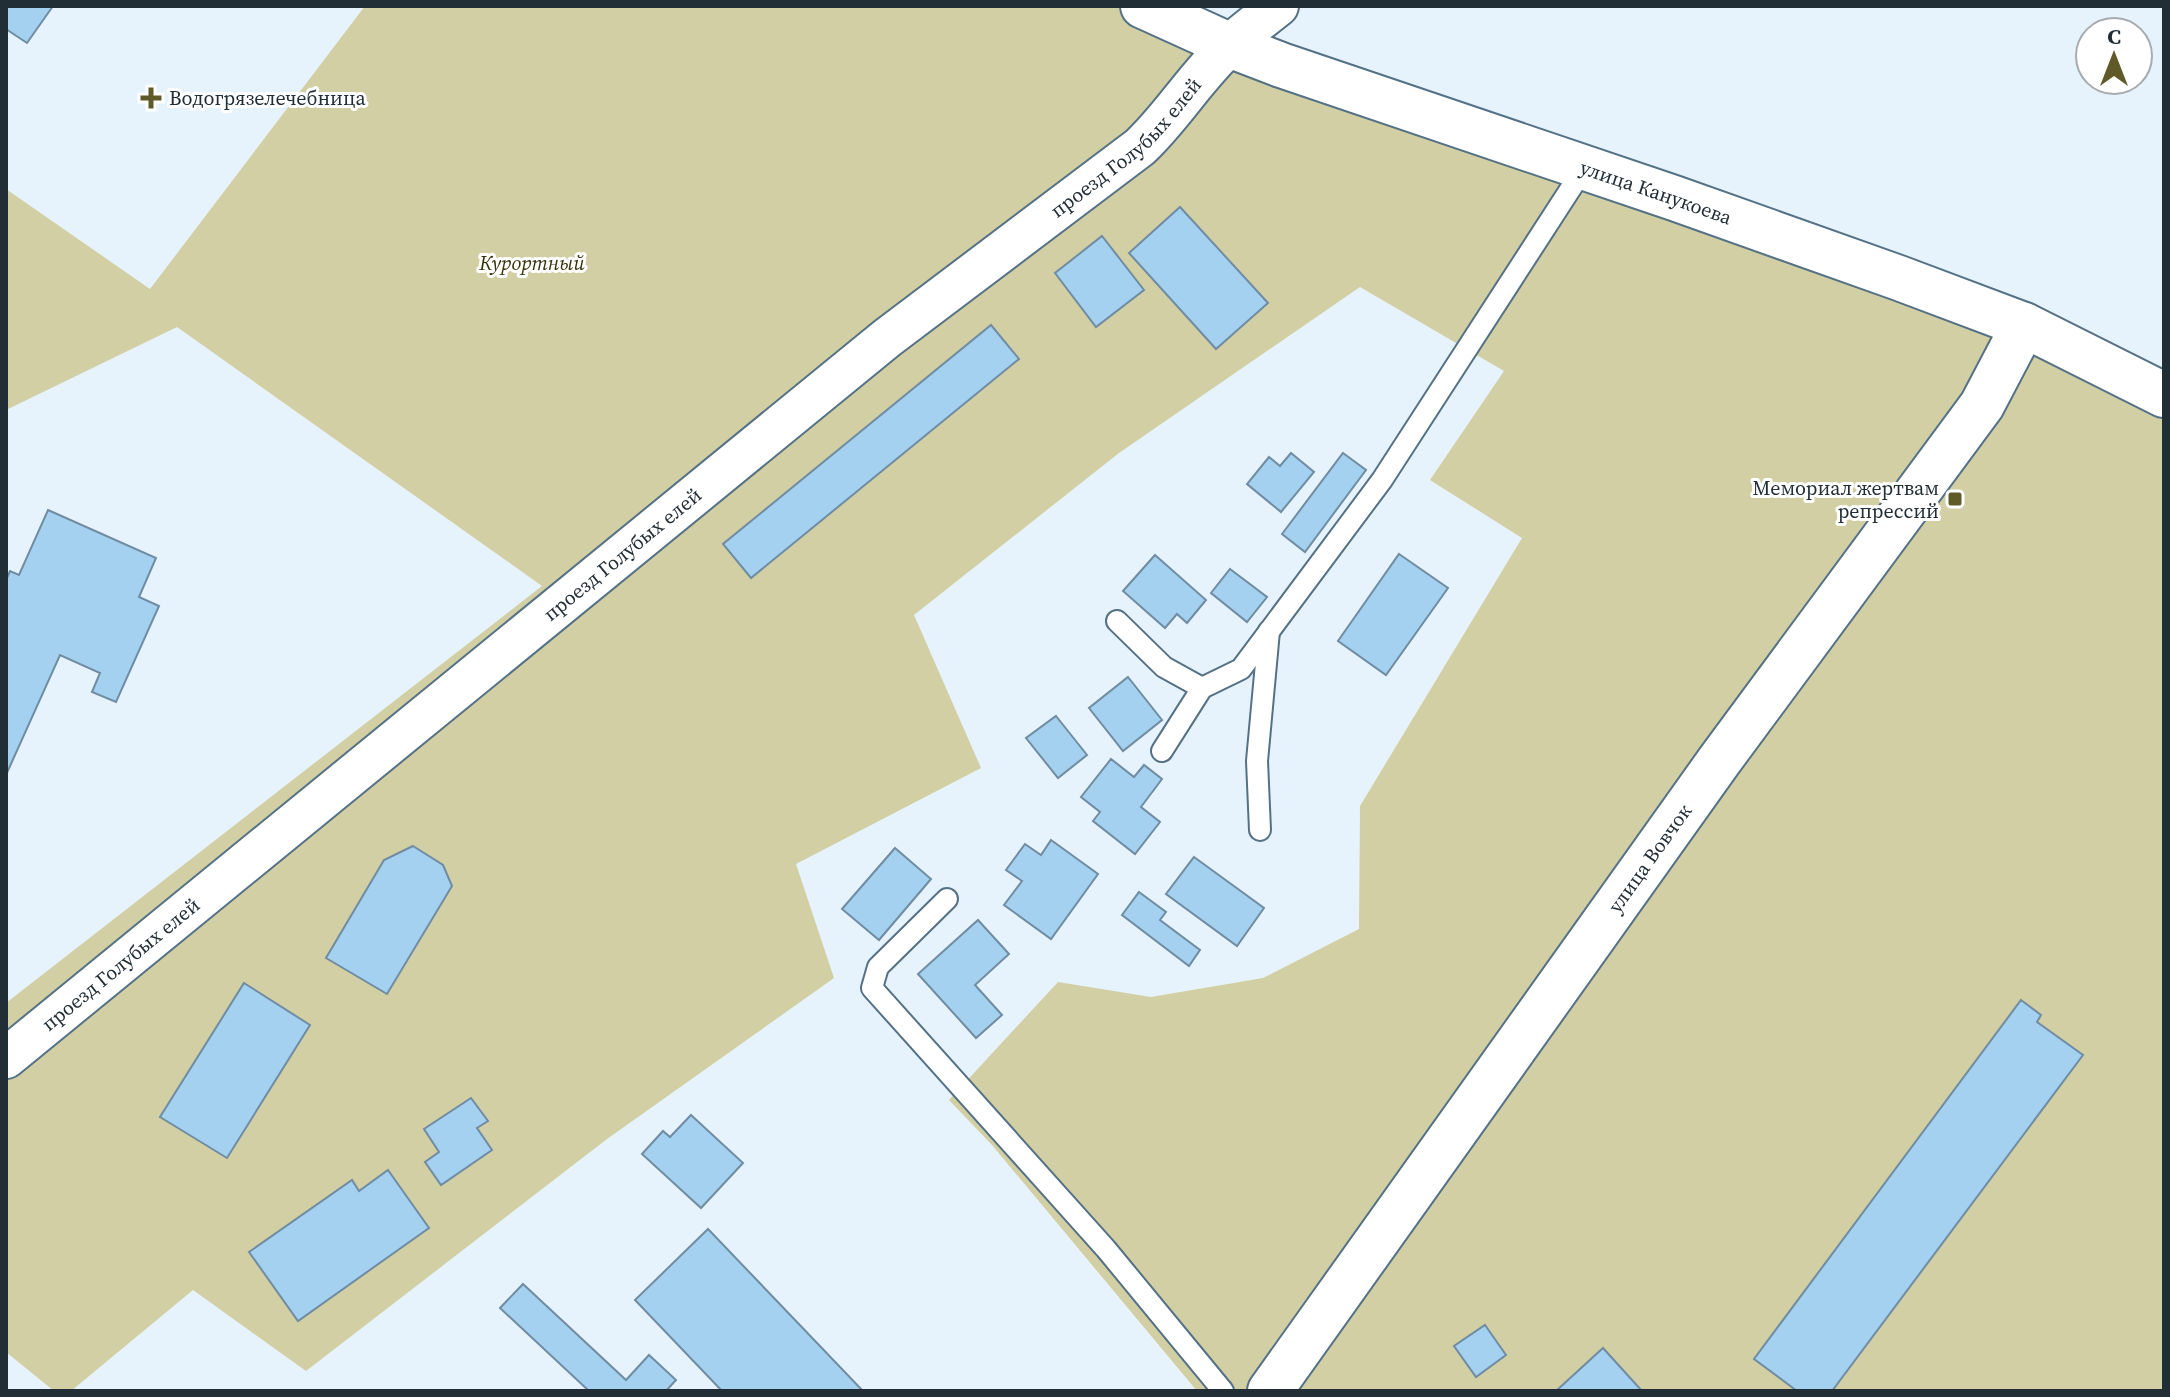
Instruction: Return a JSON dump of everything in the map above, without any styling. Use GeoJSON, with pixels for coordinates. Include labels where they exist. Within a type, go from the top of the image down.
{"type":"FeatureCollection","features":[{"type":"Feature","properties":{"kind":"street","name":"улица Канукоева"},"geometry":{"type":"LineString","coordinates":[[1143,6],[1281,65],[1584,168],[2024,325],[2164,395]]}},
{"type":"Feature","properties":{"kind":"street","name":"проезд Голубых елей"},"geometry":{"type":"LineString","coordinates":[[6,1058],[887,338],[1140,147],[1161,128],[1184,96],[1229,45],[1278,6]]}},
{"type":"Feature","properties":{"kind":"street","name":"улица Вовчок"},"geometry":{"type":"LineString","coordinates":[[1270,1391],[1719,761],[1982,405],[2024,325]]}},
{"type":"Feature","properties":{"kind":"lane"},"geometry":{"type":"LineString","coordinates":[[1162,751],[1202,688],[1241,669],[1382,480],[1584,168]]}},
{"type":"Feature","properties":{"kind":"lane"},"geometry":{"type":"LineString","coordinates":[[1117,621],[1164,667],[1202,688]]}},
{"type":"Feature","properties":{"kind":"lane"},"geometry":{"type":"LineString","coordinates":[[1260,830],[1257,761],[1269,630]]}},
{"type":"Feature","properties":{"kind":"lane"},"geometry":{"type":"LineString","coordinates":[[947,899],[878,967],[872,988],[1106,1249],[1223,1391]]}},
{"type":"Feature","properties":{"kind":"green space","name":"Курортный"},"geometry":{"type":"Polygon","coordinates":[[[365,6],[1143,6],[2164,395],[2164,1391],[1197,1391],[992,1145],[949,1100],[1058,982],[1151,997],[1263,978],[1359,929],[1360,806],[1522,538],[1430,480],[1504,371],[1360,287],[1119,453],[914,615],[981,768],[796,864],[834,978],[607,1139],[306,1371],[193,1290],[71,1391],[54,1391],[6,1352],[6,1003],[542,586],[177,327],[6,410],[6,189],[150,289],[365,6]]]}},
{"type":"Feature","properties":{"kind":"building"},"geometry":{"type":"Polygon","coordinates":[[[6,6],[53,6],[27,43],[6,29],[6,6]]]}},
{"type":"Feature","properties":{"kind":"building"},"geometry":{"type":"Polygon","coordinates":[[[1180,207],[1268,303],[1216,349],[1129,253],[1180,207]]]}},
{"type":"Feature","properties":{"kind":"building"},"geometry":{"type":"Polygon","coordinates":[[[1102,236],[1144,290],[1096,327],[1055,273],[1102,236]]]}},
{"type":"Feature","properties":{"kind":"building"},"geometry":{"type":"Polygon","coordinates":[[[991,325],[1019,359],[751,578],[723,544],[991,325]]]}},
{"type":"Feature","properties":{"kind":"building"},"geometry":{"type":"Polygon","coordinates":[[[1291,453],[1314,472],[1281,512],[1247,484],[1269,457],[1280,466],[1291,453]]]}},
{"type":"Feature","properties":{"kind":"building"},"geometry":{"type":"Polygon","coordinates":[[[1343,453],[1366,470],[1305,552],[1282,534],[1343,453]]]}},
{"type":"Feature","properties":{"kind":"building"},"geometry":{"type":"Polygon","coordinates":[[[48,510],[156,558],[139,597],[159,606],[116,702],[92,692],[100,673],[60,655],[6,775],[6,580],[10,571],[19,575],[48,510]]]}},
{"type":"Feature","properties":{"kind":"building"},"geometry":{"type":"Polygon","coordinates":[[[1399,554],[1448,588],[1386,675],[1338,641],[1399,554]]]}},
{"type":"Feature","properties":{"kind":"building"},"geometry":{"type":"Polygon","coordinates":[[[1155,555],[1206,600],[1187,623],[1177,614],[1165,628],[1123,591],[1155,555]]]}},
{"type":"Feature","properties":{"kind":"building"},"geometry":{"type":"Polygon","coordinates":[[[1230,569],[1267,597],[1247,622],[1211,593],[1230,569]]]}},
{"type":"Feature","properties":{"kind":"building"},"geometry":{"type":"Polygon","coordinates":[[[1128,677],[1162,720],[1123,751],[1089,708],[1128,677]]]}},
{"type":"Feature","properties":{"kind":"building"},"geometry":{"type":"Polygon","coordinates":[[[1056,716],[1087,755],[1058,778],[1026,738],[1056,716]]]}},
{"type":"Feature","properties":{"kind":"building"},"geometry":{"type":"Polygon","coordinates":[[[1111,759],[1134,777],[1144,765],[1162,779],[1141,807],[1160,822],[1135,854],[1093,821],[1100,812],[1081,797],[1111,759]]]}},
{"type":"Feature","properties":{"kind":"building"},"geometry":{"type":"Polygon","coordinates":[[[1051,840],[1098,874],[1051,939],[1004,905],[1022,881],[1006,870],[1025,844],[1041,855],[1051,840]]]}},
{"type":"Feature","properties":{"kind":"building"},"geometry":{"type":"Polygon","coordinates":[[[413,846],[443,865],[452,886],[387,994],[326,958],[384,860],[413,846]]]}},
{"type":"Feature","properties":{"kind":"building"},"geometry":{"type":"Polygon","coordinates":[[[895,848],[931,879],[879,940],[842,909],[895,848]]]}},
{"type":"Feature","properties":{"kind":"building"},"geometry":{"type":"Polygon","coordinates":[[[1194,857],[1264,908],[1237,946],[1166,894],[1194,857]]]}},
{"type":"Feature","properties":{"kind":"building"},"geometry":{"type":"Polygon","coordinates":[[[1139,892],[1166,912],[1160,920],[1200,950],[1189,966],[1122,915],[1139,892]]]}},
{"type":"Feature","properties":{"kind":"building"},"geometry":{"type":"Polygon","coordinates":[[[978,920],[1009,954],[975,985],[1002,1015],[976,1038],[918,974],[978,920]]]}},
{"type":"Feature","properties":{"kind":"building"},"geometry":{"type":"Polygon","coordinates":[[[244,983],[310,1025],[227,1158],[160,1117],[244,983]]]}},
{"type":"Feature","properties":{"kind":"building"},"geometry":{"type":"Polygon","coordinates":[[[2021,1000],[2041,1015],[2037,1022],[2083,1055],[1832,1391],[1797,1391],[1754,1359],[2021,1000]]]}},
{"type":"Feature","properties":{"kind":"building"},"geometry":{"type":"Polygon","coordinates":[[[471,1098],[488,1121],[477,1128],[492,1150],[441,1185],[425,1162],[439,1152],[424,1129],[471,1098]]]}},
{"type":"Feature","properties":{"kind":"building"},"geometry":{"type":"Polygon","coordinates":[[[691,1115],[743,1163],[701,1208],[642,1154],[663,1131],[670,1137],[691,1115]]]}},
{"type":"Feature","properties":{"kind":"building"},"geometry":{"type":"Polygon","coordinates":[[[388,1170],[429,1228],[298,1321],[249,1252],[352,1180],[359,1191],[388,1170]]]}},
{"type":"Feature","properties":{"kind":"building"},"geometry":{"type":"Polygon","coordinates":[[[708,1229],[863,1391],[722,1391],[635,1300],[708,1229]]]}},
{"type":"Feature","properties":{"kind":"building"},"geometry":{"type":"Polygon","coordinates":[[[523,1284],[626,1380],[649,1355],[676,1380],[666,1391],[589,1391],[500,1308],[523,1284]]]}},
{"type":"Feature","properties":{"kind":"building"},"geometry":{"type":"Polygon","coordinates":[[[1485,1325],[1506,1355],[1476,1377],[1454,1346],[1485,1325]]]}},
{"type":"Feature","properties":{"kind":"building"},"geometry":{"type":"Polygon","coordinates":[[[1603,1348],[1642,1391],[1556,1391],[1603,1348]]]}},
{"type":"Feature","properties":{"kind":"place","name":"Водогрязелечебница"},"geometry":{"type":"Point","coordinates":[151,98]}},
{"type":"Feature","properties":{"kind":"place","name":"Мемориал жертвам репрессий"},"geometry":{"type":"Point","coordinates":[1955,499]}}]}
